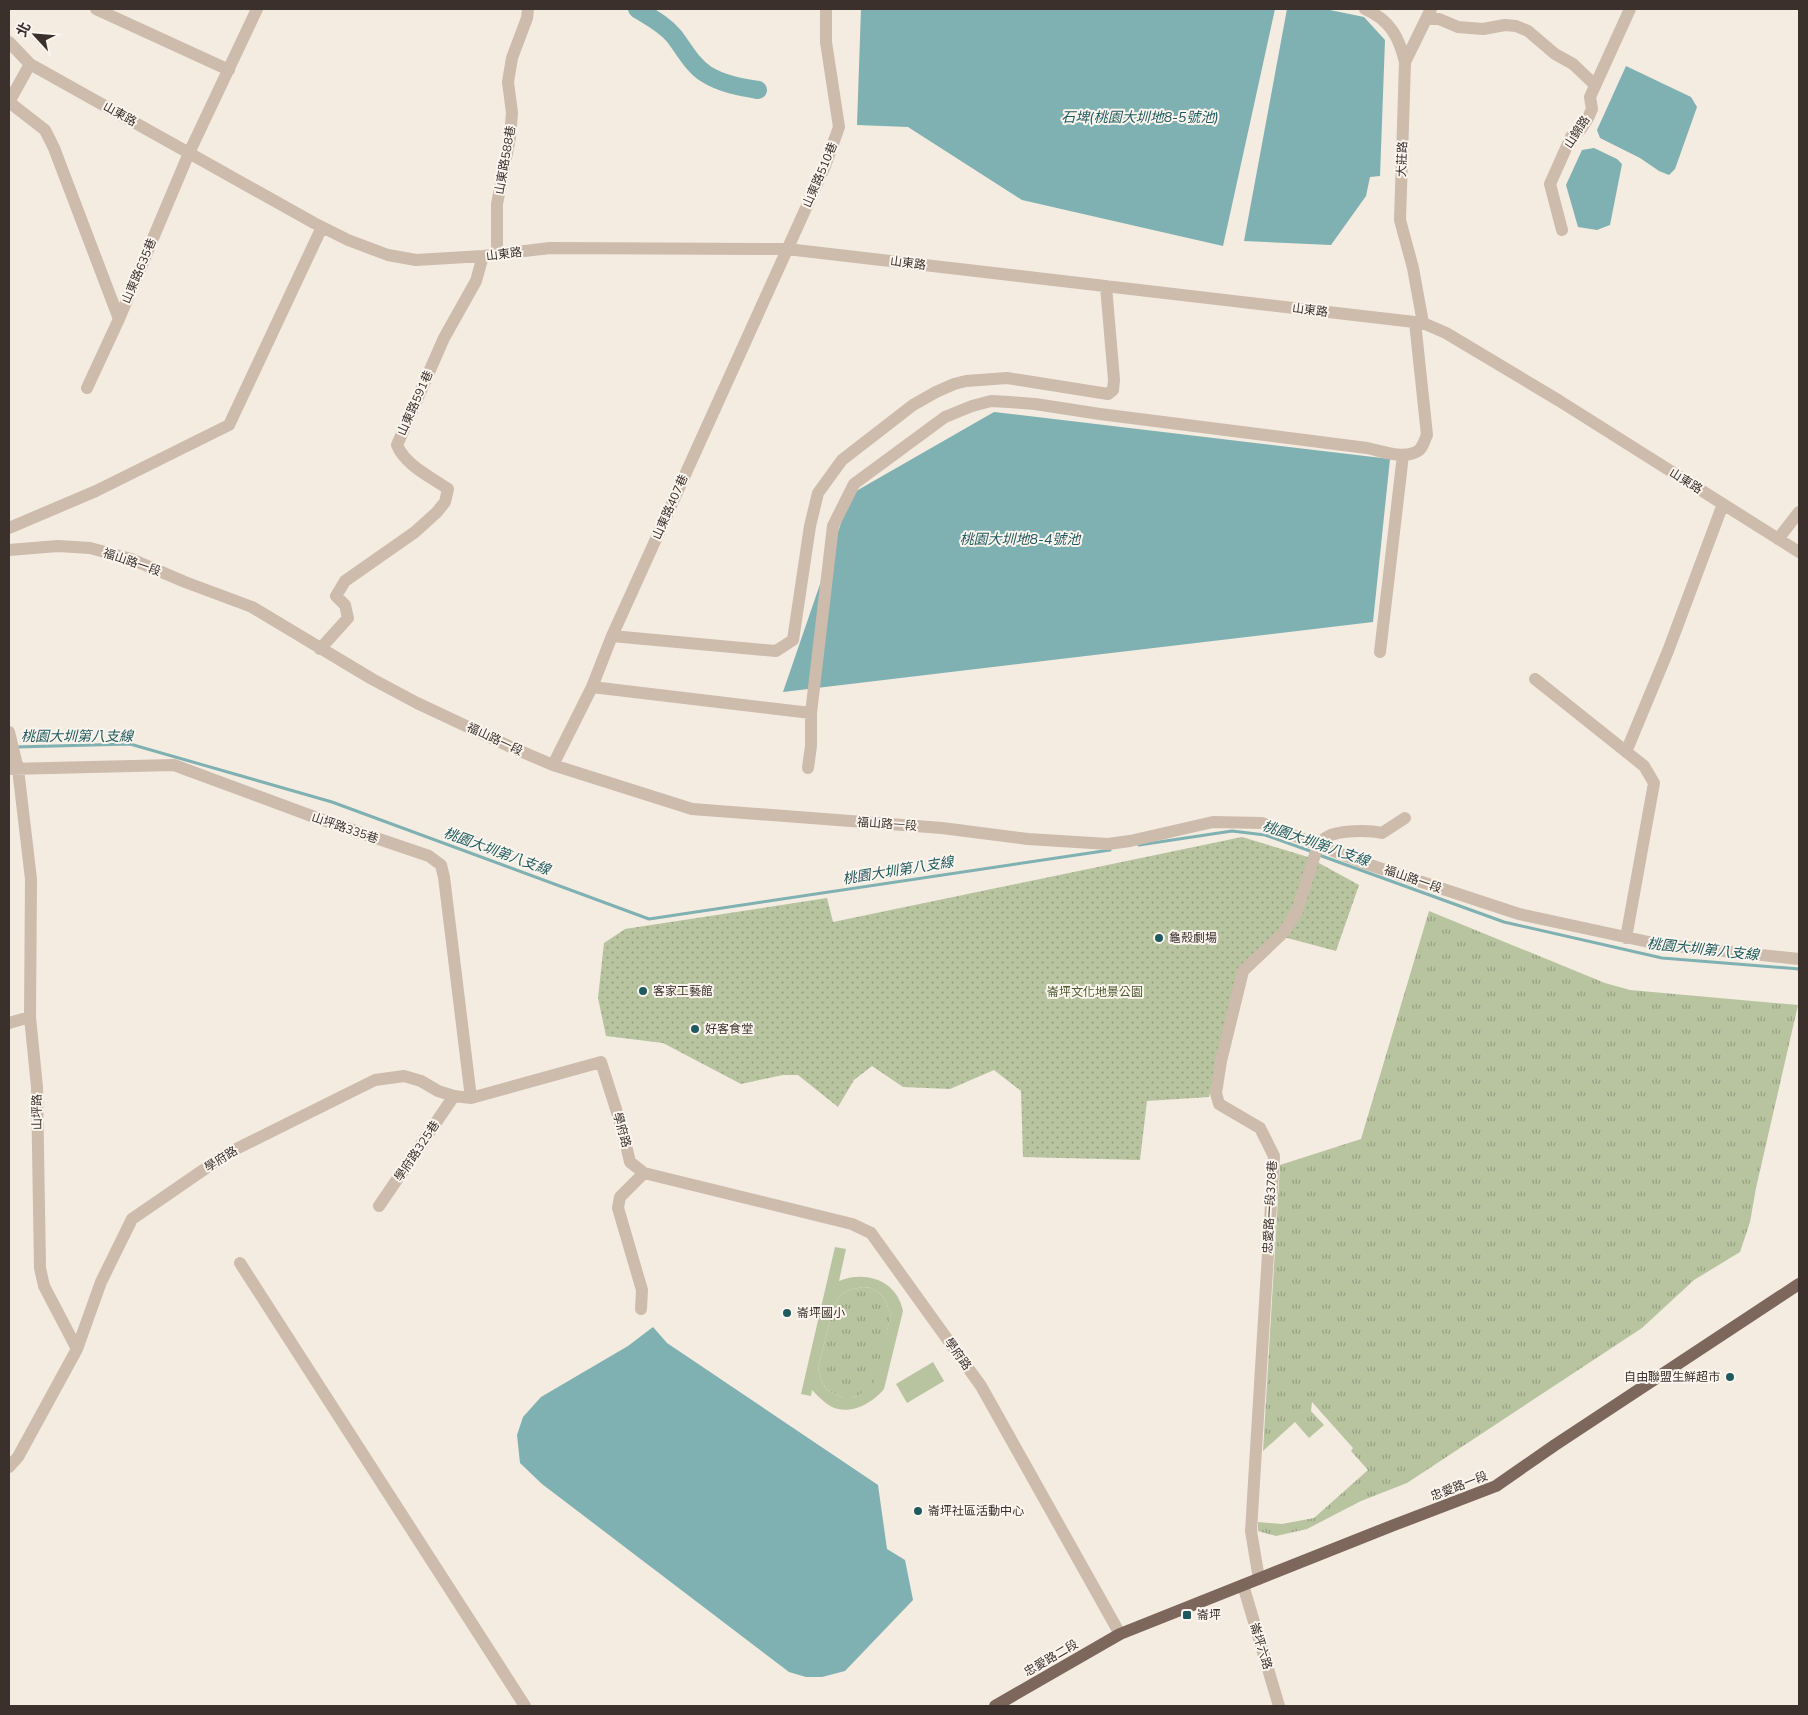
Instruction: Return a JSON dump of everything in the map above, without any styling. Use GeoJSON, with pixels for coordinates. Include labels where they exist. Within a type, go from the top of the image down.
{"type":"FeatureCollection","features":[{"type":"Feature","properties":{"kind":"main road","name":"忠愛路一段"},"geometry":{"type":"LineString","coordinates":[[1120,1634],[1496,1486],[1555,1444],[1799,1284]]}},
{"type":"Feature","properties":{"kind":"main road","name":"忠愛路二段"},"geometry":{"type":"LineString","coordinates":[[995,1706],[1120,1634]]}},
{"type":"Feature","properties":{"kind":"street"},"geometry":{"type":"LineString","coordinates":[[96,9],[229,70]]}},
{"type":"Feature","properties":{"kind":"street","name":"山東路635巷"},"geometry":{"type":"LineString","coordinates":[[87,388],[119,319],[189,153],[257,9]]}},
{"type":"Feature","properties":{"kind":"street","name":"山東路588巷"},"geometry":{"type":"LineString","coordinates":[[497,255],[497,204],[510,137],[512,113],[508,82],[512,58],[527,18],[528,9]]}},
{"type":"Feature","properties":{"kind":"street","name":"山東路510巷"},"geometry":{"type":"LineString","coordinates":[[787,249],[826,166],[839,127],[826,42],[826,9]]}},
{"type":"Feature","properties":{"kind":"street","name":"大莊路"},"geometry":{"type":"LineString","coordinates":[[1365,9],[1373,12],[1390,26],[1400,43],[1405,62],[1400,220],[1413,268],[1426,435],[1422,448],[1416,453],[1403,455]]}},
{"type":"Feature","properties":{"kind":"street","name":"山錦路"},"geometry":{"type":"LineString","coordinates":[[1562,230],[1550,184],[1571,137],[1588,118],[1592,108],[1590,97],[1630,9]]}},
{"type":"Feature","properties":{"kind":"street"},"geometry":{"type":"LineString","coordinates":[[1405,62],[1428,14],[1458,27],[1483,28],[1505,25],[1516,26],[1528,31],[1555,54],[1573,64],[1595,85]]}},
{"type":"Feature","properties":{"kind":"street","name":"山東路"},"geometry":{"type":"LineString","coordinates":[[9,42],[30,64],[322,227],[388,256],[416,260],[497,255],[550,248],[787,249],[1418,323],[1446,333],[1799,552]]}},
{"type":"Feature","properties":{"kind":"street"},"geometry":{"type":"LineString","coordinates":[[30,64],[9,102],[34,120],[45,130],[50,139],[119,319]]}},
{"type":"Feature","properties":{"kind":"street"},"geometry":{"type":"LineString","coordinates":[[9,528],[96,491],[230,425],[322,227]]}},
{"type":"Feature","properties":{"kind":"street","name":"山東路407巷"},"geometry":{"type":"LineString","coordinates":[[553,765],[592,686],[612,636],[787,249]]}},
{"type":"Feature","properties":{"kind":"street","name":"山東路591巷"},"geometry":{"type":"LineString","coordinates":[[320,649],[348,618],[345,605],[336,596],[345,581],[415,532],[445,502],[448,489],[407,460],[401,454],[397,445],[444,338],[476,281],[483,256]]}},
{"type":"Feature","properties":{"kind":"street"},"geometry":{"type":"LineString","coordinates":[[612,636],[776,651],[793,640],[810,526],[818,493],[842,460],[913,405],[954,384],[991,378],[1007,378],[1108,394],[1113,390],[1114,380],[1106,286]]}},
{"type":"Feature","properties":{"kind":"street"},"geometry":{"type":"LineString","coordinates":[[808,768],[811,746],[811,713],[833,526],[854,484],[945,417],[972,406],[991,401],[1027,403],[1368,448],[1403,455],[1380,652]]}},
{"type":"Feature","properties":{"kind":"street"},"geometry":{"type":"LineString","coordinates":[[1626,752],[1668,651],[1723,504]]}},
{"type":"Feature","properties":{"kind":"street"},"geometry":{"type":"LineString","coordinates":[[1778,539],[1799,512]]}},
{"type":"Feature","properties":{"kind":"street","name":"福山路一段"},"geometry":{"type":"LineString","coordinates":[[9,550],[58,546],[90,548],[131,559],[184,582],[252,607],[320,649],[417,703],[513,748],[553,765],[692,809],[942,828],[1028,839],[1108,844],[1139,840],[1213,822],[1262,823],[1317,851],[1373,866],[1519,914],[1658,944],[1799,959]]}},
{"type":"Feature","properties":{"kind":"street"},"geometry":{"type":"LineString","coordinates":[[1535,679],[1644,766],[1654,783],[1626,938]]}},
{"type":"Feature","properties":{"kind":"street"},"geometry":{"type":"LineString","coordinates":[[592,686],[811,713]]}},
{"type":"Feature","properties":{"kind":"street","name":"山坪路"},"geometry":{"type":"LineString","coordinates":[[11,742],[13,769],[31,879],[30,1017],[37,1087],[40,1268],[44,1286],[77,1349]]}},
{"type":"Feature","properties":{"kind":"street","name":"山坪路335巷"},"geometry":{"type":"LineString","coordinates":[[13,769],[174,765],[317,818],[429,856],[440,865],[444,877],[472,1098]]}},
{"type":"Feature","properties":{"kind":"street"},"geometry":{"type":"LineString","coordinates":[[1317,851],[1325,837],[1335,833],[1373,830],[1382,832],[1405,818]]}},
{"type":"Feature","properties":{"kind":"street","name":"忠愛路一段378巷"},"geometry":{"type":"LineString","coordinates":[[1259,1579],[1251,1531],[1274,1156],[1260,1128],[1219,1104],[1216,1093],[1221,1061],[1243,971],[1284,932],[1297,910],[1317,851]]}},
{"type":"Feature","properties":{"kind":"street"},"geometry":{"type":"LineString","coordinates":[[9,1023],[30,1017]]}},
{"type":"Feature","properties":{"kind":"street","name":"學府路"},"geometry":{"type":"LineString","coordinates":[[77,1349],[101,1282],[132,1219],[228,1152],[375,1080],[404,1076],[438,1091],[454,1096],[472,1098],[601,1062],[622,1128],[630,1162],[644,1173],[852,1224],[872,1233],[981,1386],[1120,1634]]}},
{"type":"Feature","properties":{"kind":"street","name":"學府路325巷"},"geometry":{"type":"LineString","coordinates":[[379,1206],[454,1096]]}},
{"type":"Feature","properties":{"kind":"street"},"geometry":{"type":"LineString","coordinates":[[641,1309],[642,1290],[618,1208],[620,1197],[644,1173]]}},
{"type":"Feature","properties":{"kind":"street"},"geometry":{"type":"LineString","coordinates":[[240,1263],[525,1706]]}},
{"type":"Feature","properties":{"kind":"street"},"geometry":{"type":"LineString","coordinates":[[9,1467],[18,1457],[77,1349]]}},
{"type":"Feature","properties":{"kind":"street","name":"崙坪六路"},"geometry":{"type":"LineString","coordinates":[[1243,1586],[1279,1706]]}},
{"type":"Feature","properties":{"kind":"green space","name":"崙坪文化地景公園"},"geometry":{"type":"Polygon","coordinates":[[[1242,837],[1308,857],[1359,885],[1336,951],[1276,935],[1240,968],[1209,1097],[1147,1101],[1140,1160],[1023,1157],[1021,1091],[994,1070],[950,1089],[903,1087],[872,1066],[854,1080],[838,1107],[798,1075],[783,1075],[741,1084],[663,1043],[606,1036],[598,998],[604,943],[625,929],[827,898],[833,922],[1242,837]]]}},
{"type":"Feature","properties":{"kind":"green space"},"geometry":{"type":"Polygon","coordinates":[[[1429,911],[1605,983],[1630,990],[1798,1005],[1750,1222],[1740,1252],[1694,1280],[1642,1328],[1407,1483],[1361,1501],[1307,1529],[1276,1536],[1258,1531],[1258,1522],[1282,1524],[1314,1518],[1368,1470],[1351,1451],[1353,1448],[1312,1402],[1311,1411],[1324,1425],[1309,1438],[1295,1422],[1263,1451],[1280,1165],[1361,1139],[1429,911]]]}},
{"type":"Feature","properties":{"kind":"green space"},"geometry":{"type":"Polygon","coordinates":[[[835,1247],[846,1249],[839,1281],[859,1277],[869,1277],[878,1280],[894,1292],[900,1300],[903,1311],[884,1389],[864,1405],[845,1410],[831,1406],[812,1390],[811,1396],[801,1394],[835,1247]],[[863,1287],[849,1290],[841,1295],[834,1305],[818,1368],[822,1382],[827,1390],[843,1398],[852,1398],[860,1395],[874,1382],[891,1314],[884,1298],[871,1288],[863,1287]]]}},
{"type":"Feature","properties":{"kind":"green space"},"geometry":{"type":"Polygon","coordinates":[[[863,1287],[871,1288],[878,1292],[884,1298],[891,1314],[875,1382],[860,1395],[852,1398],[843,1398],[827,1390],[822,1382],[818,1368],[834,1305],[841,1295],[849,1290],[863,1287]]]}},
{"type":"Feature","properties":{"kind":"green space"},"geometry":{"type":"Polygon","coordinates":[[[933,1362],[944,1381],[907,1403],[896,1384],[933,1362]]]}},
{"type":"Feature","properties":{"kind":"water","name":"石埤(桃園大圳地8-5號池)"},"geometry":{"type":"Polygon","coordinates":[[[861,9],[1275,9],[1223,246],[1022,200],[908,127],[857,125],[861,9]]]}},
{"type":"Feature","properties":{"kind":"water"},"geometry":{"type":"Polygon","coordinates":[[[1287,9],[1325,9],[1364,17],[1385,40],[1380,176],[1370,177],[1366,196],[1331,245],[1244,241],[1287,9]]]}},
{"type":"Feature","properties":{"kind":"water"},"geometry":{"type":"Polygon","coordinates":[[[1626,66],[1691,97],[1697,107],[1675,169],[1669,175],[1600,138],[1597,130],[1626,66]]]}},
{"type":"Feature","properties":{"kind":"water"},"geometry":{"type":"Polygon","coordinates":[[[1594,148],[1617,159],[1622,164],[1610,225],[1597,230],[1578,227],[1566,185],[1582,150],[1594,148]]]}},
{"type":"Feature","properties":{"kind":"water","name":"桃園大圳地8-4號池"},"geometry":{"type":"Polygon","coordinates":[[[994,412],[1390,459],[1373,622],[783,692],[851,494],[994,412]]]}},
{"type":"Feature","properties":{"kind":"water"},"geometry":{"type":"Polygon","coordinates":[[[653,1327],[667,1343],[878,1485],[887,1549],[905,1560],[913,1600],[845,1671],[822,1677],[806,1677],[789,1672],[542,1484],[520,1463],[517,1435],[523,1417],[541,1397],[628,1346],[653,1327]]]}},
{"type":"Feature","properties":{"kind":"waterway"},"geometry":{"type":"LineString","coordinates":[[637,9],[666,28],[692,61],[706,74],[725,83],[758,90]]}},
{"type":"Feature","properties":{"kind":"waterway","name":"桃園大圳第八支線"},"geometry":{"type":"LineString","coordinates":[[16,747],[130,744],[332,802],[649,919],[1110,850]]}},
{"type":"Feature","properties":{"kind":"waterway","name":"桃園大圳第八支線"},"geometry":{"type":"LineString","coordinates":[[1139,845],[1232,831],[1265,835],[1313,852]]}},
{"type":"Feature","properties":{"kind":"waterway","name":"桃園大圳第八支線"},"geometry":{"type":"LineString","coordinates":[[1319,855],[1504,922],[1662,958],[1799,969]]}},
{"type":"Feature","properties":{"kind":"place","name":"龜殼劇場"},"geometry":{"type":"Point","coordinates":[1159,938]}},
{"type":"Feature","properties":{"kind":"place","name":"客家工藝館"},"geometry":{"type":"Point","coordinates":[643,991]}},
{"type":"Feature","properties":{"kind":"place","name":"好客食堂"},"geometry":{"type":"Point","coordinates":[695,1029]}},
{"type":"Feature","properties":{"kind":"place","name":"崙坪國小"},"geometry":{"type":"Point","coordinates":[787,1313]}},
{"type":"Feature","properties":{"kind":"place","name":"自由聯盟生鮮超市"},"geometry":{"type":"Point","coordinates":[1730,1377]}},
{"type":"Feature","properties":{"kind":"place","name":"崙坪社區活動中心"},"geometry":{"type":"Point","coordinates":[918,1511]}},
{"type":"Feature","properties":{"kind":"place","name":"崙坪"},"geometry":{"type":"Point","coordinates":[1187,1615]}}]}
